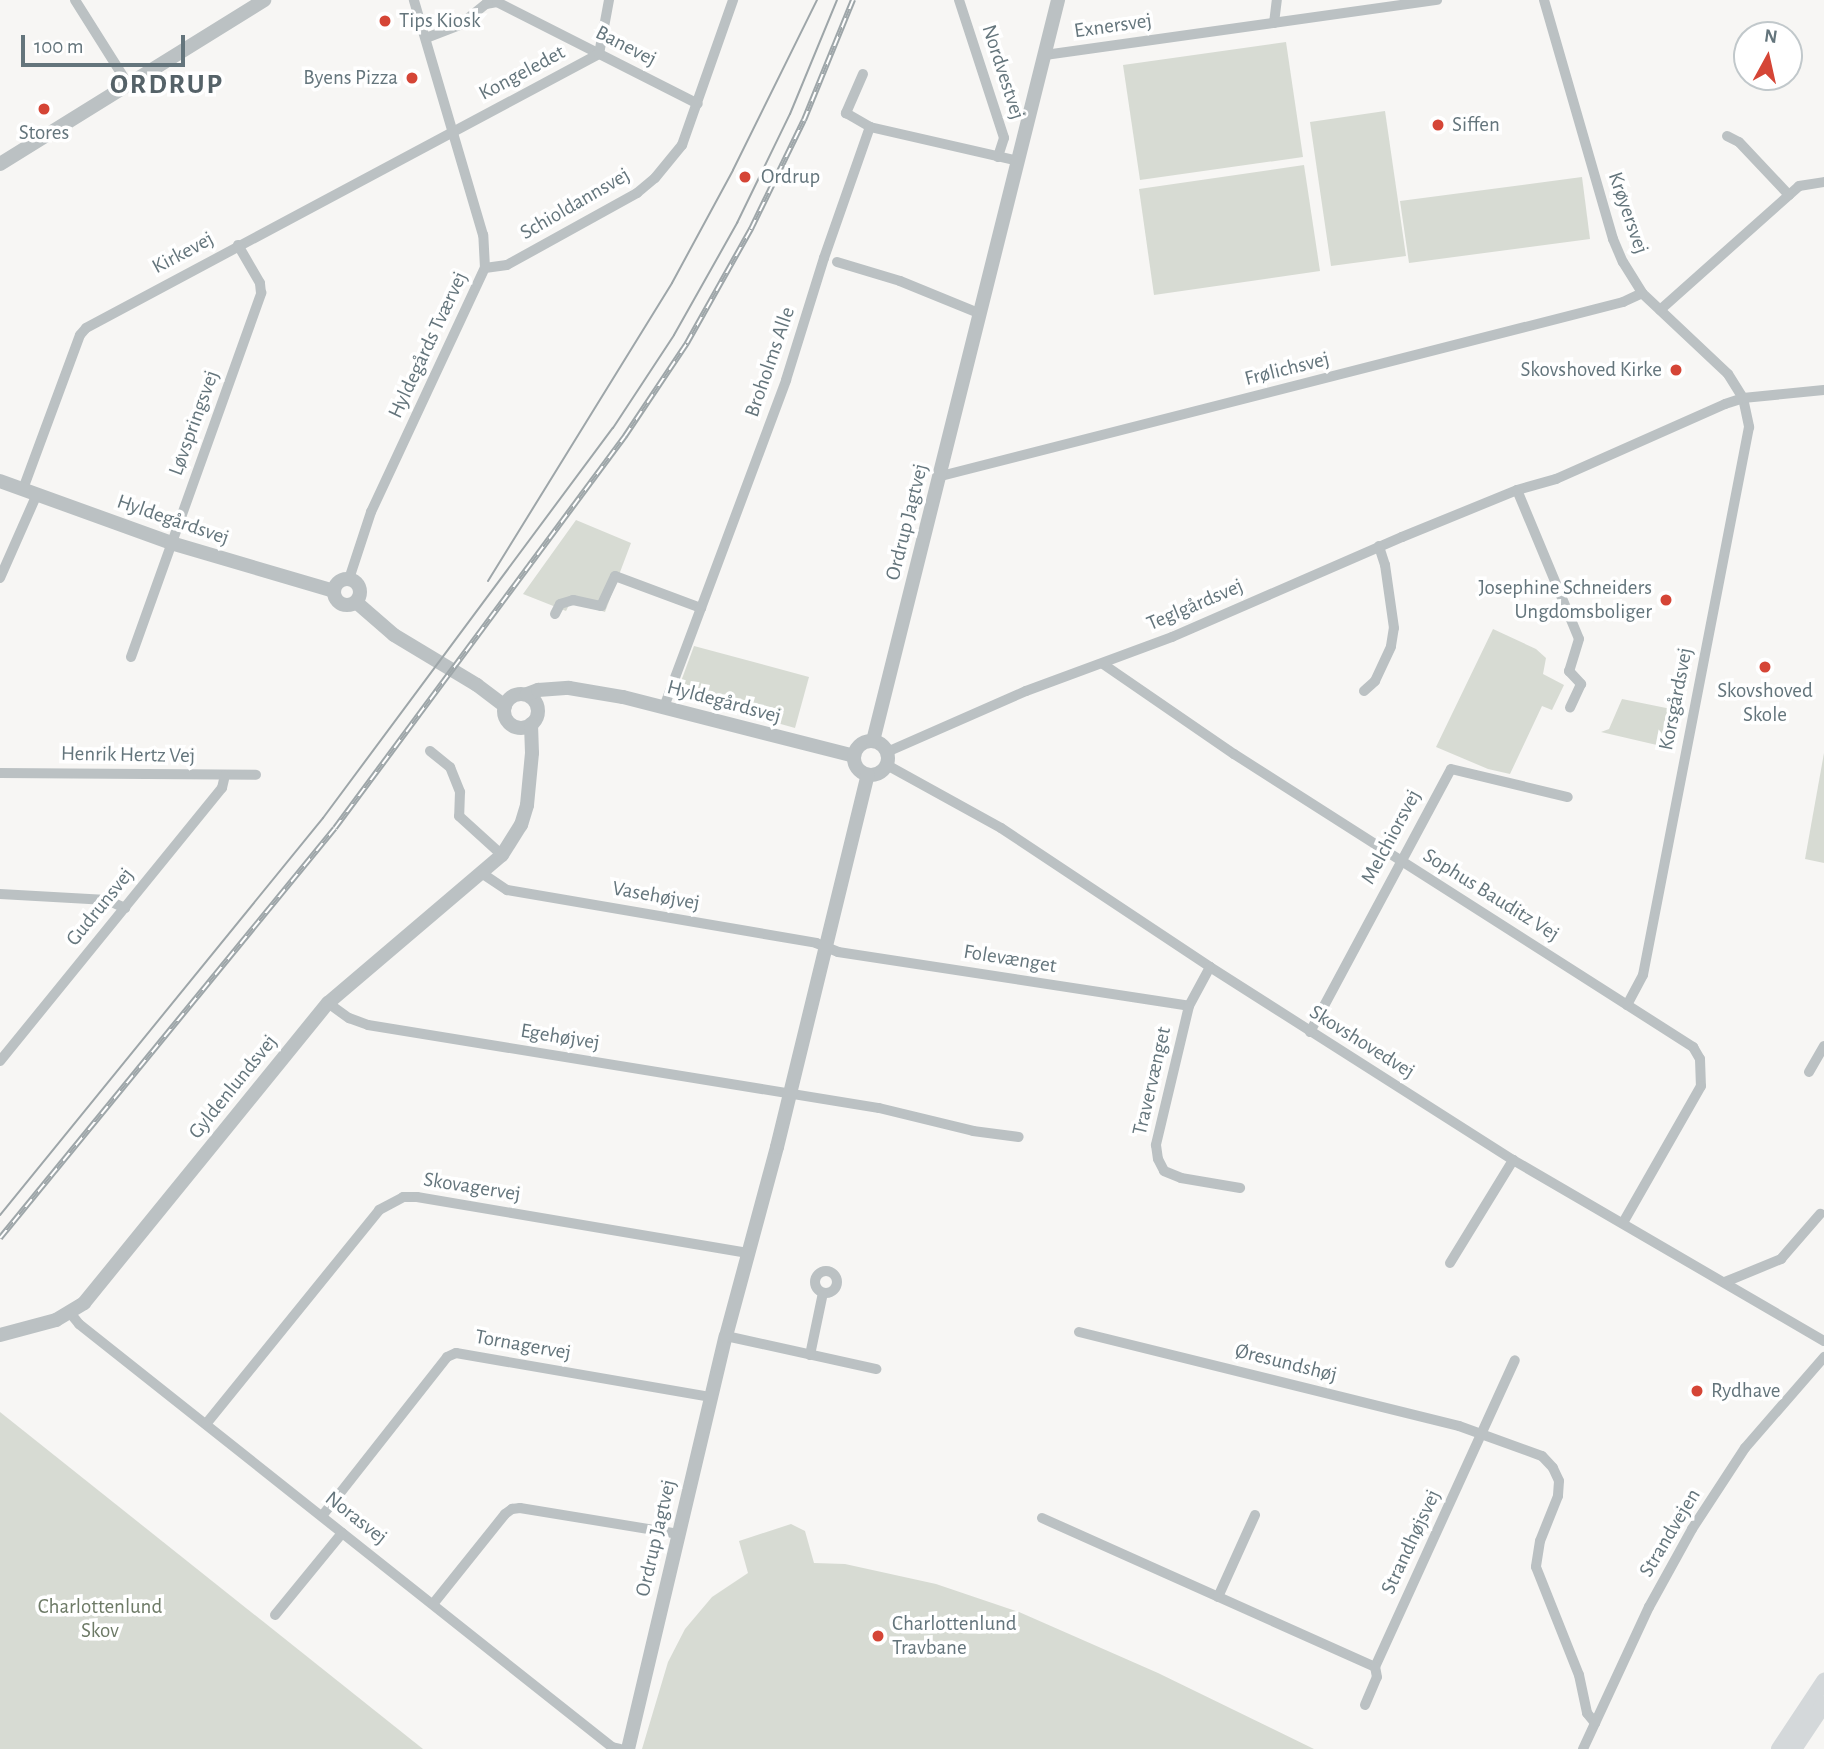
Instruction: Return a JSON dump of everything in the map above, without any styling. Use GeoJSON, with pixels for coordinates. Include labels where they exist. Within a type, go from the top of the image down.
{"type":"FeatureCollection","features":[{"type":"Feature","properties":{"kind":"main road"},"geometry":{"type":"LineString","coordinates":[[1779,1749],[1824,1681]]}},
{"type":"Feature","properties":{"kind":"main road"},"geometry":{"type":"LineString","coordinates":[[1794,1749],[1824,1704]]}},
{"type":"Feature","properties":{"kind":"street"},"geometry":{"type":"LineString","coordinates":[[75,0],[128,84]]}},
{"type":"Feature","properties":{"kind":"street"},"geometry":{"type":"LineString","coordinates":[[0,164],[264,0]]}},
{"type":"Feature","properties":{"kind":"street","name":"Hyldegårds Tværvej"},"geometry":{"type":"LineString","coordinates":[[349,579],[371,512],[485,268],[484,235],[414,0]]}},
{"type":"Feature","properties":{"kind":"street","name":"Kongeledet"},"geometry":{"type":"LineString","coordinates":[[453,133],[598,54],[609,0]]}},
{"type":"Feature","properties":{"kind":"street","name":"Schioldannsvej"},"geometry":{"type":"LineString","coordinates":[[485,268],[507,265],[637,193],[655,178],[681,145],[698,104],[733,0]]}},
{"type":"Feature","properties":{"kind":"street","name":"Nordvestvej"},"geometry":{"type":"LineString","coordinates":[[959,0],[1004,138],[998,157]]}},
{"type":"Feature","properties":{"kind":"street","name":"Ordrup Jagtvej"},"geometry":{"type":"LineString","coordinates":[[873,741],[1058,0]]}},
{"type":"Feature","properties":{"kind":"street"},"geometry":{"type":"LineString","coordinates":[[1274,23],[1277,0]]}},
{"type":"Feature","properties":{"kind":"street","name":"Exnersvej"},"geometry":{"type":"LineString","coordinates":[[1045,55],[1437,0]]}},
{"type":"Feature","properties":{"kind":"street","name":"Krøyersvej"},"geometry":{"type":"LineString","coordinates":[[1544,0],[1613,239],[1642,293],[1728,374],[1743,398]]}},
{"type":"Feature","properties":{"kind":"street","name":"Banevej"},"geometry":{"type":"LineString","coordinates":[[426,38],[460,25],[486,4],[497,2],[698,104]]}},
{"type":"Feature","properties":{"kind":"street"},"geometry":{"type":"LineString","coordinates":[[863,74],[846,113],[870,127],[1018,162]]}},
{"type":"Feature","properties":{"kind":"street","name":"Broholms Alle"},"geometry":{"type":"LineString","coordinates":[[664,707],[787,377],[870,127]]}},
{"type":"Feature","properties":{"kind":"street","name":"Kirkevej"},"geometry":{"type":"LineString","coordinates":[[0,578],[81,333],[121,307],[453,133]]}},
{"type":"Feature","properties":{"kind":"street"},"geometry":{"type":"LineString","coordinates":[[1727,136],[1739,142],[1788,195]]}},
{"type":"Feature","properties":{"kind":"street"},"geometry":{"type":"LineString","coordinates":[[1660,310],[1799,186],[1824,182]]}},
{"type":"Feature","properties":{"kind":"street","name":"Løvspringsvej"},"geometry":{"type":"LineString","coordinates":[[131,657],[261,293],[260,283],[238,245]]}},
{"type":"Feature","properties":{"kind":"street"},"geometry":{"type":"LineString","coordinates":[[837,262],[900,281],[981,314]]}},
{"type":"Feature","properties":{"kind":"street","name":"Frølichsvej"},"geometry":{"type":"LineString","coordinates":[[941,476],[1623,302],[1642,293]]}},
{"type":"Feature","properties":{"kind":"street","name":"Teglgårdsvej"},"geometry":{"type":"LineString","coordinates":[[887,758],[1026,691],[1103,664],[1517,490],[1556,479],[1743,398],[1824,390]]}},
{"type":"Feature","properties":{"kind":"street","name":"Korsgårdsvej"},"geometry":{"type":"LineString","coordinates":[[1628,1005],[1643,975],[1749,427],[1743,398]]}},
{"type":"Feature","properties":{"kind":"street","name":"Hyldegårdsvej"},"geometry":{"type":"LineString","coordinates":[[0,481],[171,543],[293,582],[334,591]]}},
{"type":"Feature","properties":{"kind":"street"},"geometry":{"type":"LineString","coordinates":[[1517,490],[1579,639],[1569,671],[1581,684],[1570,708]]}},
{"type":"Feature","properties":{"kind":"street"},"geometry":{"type":"LineString","coordinates":[[1364,691],[1376,681],[1391,646],[1394,628],[1385,565],[1379,547]]}},
{"type":"Feature","properties":{"kind":"street"},"geometry":{"type":"LineString","coordinates":[[555,614],[560,604],[572,600],[601,606],[615,576],[701,608]]}},
{"type":"Feature","properties":{"kind":"street"},"geometry":{"type":"LineString","coordinates":[[349,579],[360,588],[356,602],[348,605],[340,603],[334,591],[337,583],[349,579]]}},
{"type":"Feature","properties":{"kind":"street"},"geometry":{"type":"LineString","coordinates":[[356,602],[374,620],[477,685],[538,707],[537,717],[525,726],[506,719],[515,699]]}},
{"type":"Feature","properties":{"kind":"street","name":"Sophus Bauditz Vej"},"geometry":{"type":"LineString","coordinates":[[1103,664],[1234,754],[1693,1047],[1700,1059],[1701,1086],[1623,1223]]}},
{"type":"Feature","properties":{"kind":"street","name":"Hyldegårdsvej"},"geometry":{"type":"LineString","coordinates":[[515,699],[538,690],[569,688],[583,693],[664,707],[854,756]]}},
{"type":"Feature","properties":{"kind":"street","name":"Hyldegårdsvej"},"geometry":{"type":"LineString","coordinates":[[538,707],[556,698],[583,693]]}},
{"type":"Feature","properties":{"kind":"street","name":"Gyldenlundsvej"},"geometry":{"type":"LineString","coordinates":[[0,1335],[71,1314],[84,1303],[328,1003],[483,874],[502,855],[521,825],[527,806],[530,761],[525,726]]}},
{"type":"Feature","properties":{"kind":"street"},"geometry":{"type":"LineString","coordinates":[[873,741],[887,758],[879,773],[868,775],[857,768],[854,756],[860,745],[873,741]]}},
{"type":"Feature","properties":{"kind":"street"},"geometry":{"type":"LineString","coordinates":[[430,751],[450,767],[460,792],[459,816],[502,855]]}},
{"type":"Feature","properties":{"kind":"street","name":"Skovshovedvej"},"geometry":{"type":"LineString","coordinates":[[887,758],[1001,828],[1310,1032],[1513,1160],[1824,1341]]}},
{"type":"Feature","properties":{"kind":"street","name":"Melchiorsvej"},"geometry":{"type":"LineString","coordinates":[[1310,1032],[1451,769],[1568,797]]}},
{"type":"Feature","properties":{"kind":"street","name":"Henrik Hertz Vej"},"geometry":{"type":"LineString","coordinates":[[0,773],[256,775]]}},
{"type":"Feature","properties":{"kind":"street","name":"Gudrunsvej"},"geometry":{"type":"LineString","coordinates":[[1,1059],[222,788],[225,775]]}},
{"type":"Feature","properties":{"kind":"street","name":"Ordrup Jagtvej"},"geometry":{"type":"LineString","coordinates":[[628,1749],[726,1336],[790,1094],[868,775]]}},
{"type":"Feature","properties":{"kind":"street","name":"Vasehøjvej"},"geometry":{"type":"LineString","coordinates":[[483,874],[507,890],[827,947]]}},
{"type":"Feature","properties":{"kind":"street"},"geometry":{"type":"LineString","coordinates":[[0,894],[107,900],[125,908]]}},
{"type":"Feature","properties":{"kind":"street","name":"Folevænget"},"geometry":{"type":"LineString","coordinates":[[827,947],[880,959],[1189,1006]]}},
{"type":"Feature","properties":{"kind":"street","name":"Travervænget"},"geometry":{"type":"LineString","coordinates":[[1210,967],[1189,1006],[1156,1145],[1158,1159],[1164,1171],[1181,1178],[1240,1188]]}},
{"type":"Feature","properties":{"kind":"street","name":"Egehøjvej"},"geometry":{"type":"LineString","coordinates":[[328,1003],[349,1018],[368,1024],[790,1094]]}},
{"type":"Feature","properties":{"kind":"street"},"geometry":{"type":"LineString","coordinates":[[1809,1072],[1824,1046]]}},
{"type":"Feature","properties":{"kind":"street"},"geometry":{"type":"LineString","coordinates":[[790,1094],[901,1112],[973,1131],[1019,1138]]}},
{"type":"Feature","properties":{"kind":"street"},"geometry":{"type":"LineString","coordinates":[[1450,1263],[1513,1160]]}},
{"type":"Feature","properties":{"kind":"street","name":"Skovagervej"},"geometry":{"type":"LineString","coordinates":[[206,1424],[379,1210],[403,1198],[417,1197],[749,1253]]}},
{"type":"Feature","properties":{"kind":"street"},"geometry":{"type":"LineString","coordinates":[[1726,1282],[1781,1259],[1820,1214]]}},
{"type":"Feature","properties":{"kind":"street"},"geometry":{"type":"LineString","coordinates":[[810,1355],[823,1293]]}},
{"type":"Feature","properties":{"kind":"street","name":"Norasvej"},"geometry":{"type":"LineString","coordinates":[[71,1314],[79,1324],[612,1747],[620,1749]]}},
{"type":"Feature","properties":{"kind":"street","name":"Øresundshøj"},"geometry":{"type":"LineString","coordinates":[[1079,1332],[1483,1433],[1542,1456],[1553,1468],[1559,1481],[1558,1496],[1540,1541],[1536,1567],[1580,1675],[1587,1713],[1595,1723]]}},
{"type":"Feature","properties":{"kind":"street"},"geometry":{"type":"LineString","coordinates":[[726,1336],[876,1369]]}},
{"type":"Feature","properties":{"kind":"street","name":"Tornagervej"},"geometry":{"type":"LineString","coordinates":[[321,1516],[447,1357],[456,1353],[711,1397]]}},
{"type":"Feature","properties":{"kind":"street","name":"Strandvejen"},"geometry":{"type":"LineString","coordinates":[[1583,1749],[1649,1607],[1692,1529],[1745,1448],[1824,1357]]}},
{"type":"Feature","properties":{"kind":"street"},"geometry":{"type":"LineString","coordinates":[[1483,1433],[1515,1360]]}},
{"type":"Feature","properties":{"kind":"street","name":"Strandhøjsvej"},"geometry":{"type":"LineString","coordinates":[[1365,1704],[1377,1677],[1375,1667],[1483,1433]]}},
{"type":"Feature","properties":{"kind":"street"},"geometry":{"type":"LineString","coordinates":[[433,1604],[505,1514],[513,1509],[679,1534]]}},
{"type":"Feature","properties":{"kind":"street"},"geometry":{"type":"LineString","coordinates":[[1218,1597],[1255,1515]]}},
{"type":"Feature","properties":{"kind":"street"},"geometry":{"type":"LineString","coordinates":[[1042,1518],[1375,1667]]}},
{"type":"Feature","properties":{"kind":"street"},"geometry":{"type":"LineString","coordinates":[[275,1615],[342,1533]]}},
{"type":"Feature","properties":{"kind":"green space"},"geometry":{"type":"Polygon","coordinates":[[[1286,42],[1303,157],[1140,180],[1123,65],[1286,42]]]}},
{"type":"Feature","properties":{"kind":"green space"},"geometry":{"type":"Polygon","coordinates":[[[1385,111],[1406,256],[1331,266],[1310,122],[1385,111]]]}},
{"type":"Feature","properties":{"kind":"green space"},"geometry":{"type":"Polygon","coordinates":[[[1304,165],[1320,271],[1154,295],[1139,189],[1304,165]]]}},
{"type":"Feature","properties":{"kind":"green space"},"geometry":{"type":"Polygon","coordinates":[[[1582,177],[1590,239],[1409,263],[1400,201],[1582,177]]]}},
{"type":"Feature","properties":{"kind":"green space"},"geometry":{"type":"Polygon","coordinates":[[[576,520],[631,543],[605,612],[571,601],[566,611],[523,594],[576,520]]]}},
{"type":"Feature","properties":{"kind":"green space"},"geometry":{"type":"Polygon","coordinates":[[[1493,629],[1536,649],[1546,658],[1543,674],[1564,685],[1552,710],[1542,706],[1510,774],[1488,769],[1436,747],[1493,629]]]}},
{"type":"Feature","properties":{"kind":"green space"},"geometry":{"type":"Polygon","coordinates":[[[694,646],[809,677],[795,728],[676,695],[694,646]]]}},
{"type":"Feature","properties":{"kind":"green space"},"geometry":{"type":"Polygon","coordinates":[[[1622,699],[1681,711],[1674,749],[1601,732],[1609,729],[1622,699]]]}},
{"type":"Feature","properties":{"kind":"green space"},"geometry":{"type":"Polygon","coordinates":[[[1824,753],[1824,863],[1805,859],[1824,753]]]}},
{"type":"Feature","properties":{"kind":"green space","name":"Charlottenlund Skov"},"geometry":{"type":"Polygon","coordinates":[[[0,1412],[423,1749],[0,1749],[0,1412]]]}},
{"type":"Feature","properties":{"kind":"green space","name":"Charlottenlund Travbane"},"geometry":{"type":"Polygon","coordinates":[[[791,1524],[805,1531],[814,1563],[845,1564],[936,1584],[1019,1612],[1158,1673],[1314,1749],[642,1749],[668,1662],[685,1629],[712,1597],[748,1573],[739,1541],[791,1524]]]}},
{"type":"Feature","properties":{"kind":"tram line"},"geometry":{"type":"LineString","coordinates":[[488,581],[672,283],[733,170],[817,0]]}},
{"type":"Feature","properties":{"kind":"tram line"},"geometry":{"type":"LineString","coordinates":[[0,1215],[323,818],[613,428],[674,335],[737,223],[790,114],[837,0]]}},
{"type":"Feature","properties":{"kind":"railway"},"geometry":{"type":"LineString","coordinates":[[0,1238],[335,828],[625,436],[687,343],[751,229],[804,120],[853,0]]}},
{"type":"Feature","properties":{"kind":"place","name":"Tips Kiosk"},"geometry":{"type":"Point","coordinates":[385,21]}},
{"type":"Feature","properties":{"kind":"place","name":"Byens Pizza"},"geometry":{"type":"Point","coordinates":[412,78]}},
{"type":"Feature","properties":{"kind":"place","name":"Stores"},"geometry":{"type":"Point","coordinates":[44,109]}},
{"type":"Feature","properties":{"kind":"place","name":"Siffen"},"geometry":{"type":"Point","coordinates":[1438,125]}},
{"type":"Feature","properties":{"kind":"place","name":"Ordrup"},"geometry":{"type":"Point","coordinates":[745,177]}},
{"type":"Feature","properties":{"kind":"place","name":"Skovshoved Kirke"},"geometry":{"type":"Point","coordinates":[1676,370]}},
{"type":"Feature","properties":{"kind":"place","name":"Josephine Schneiders Ungdomsboliger"},"geometry":{"type":"Point","coordinates":[1666,600]}},
{"type":"Feature","properties":{"kind":"place","name":"Skovshoved Skole"},"geometry":{"type":"Point","coordinates":[1765,667]}},
{"type":"Feature","properties":{"kind":"place","name":"Rydhave"},"geometry":{"type":"Point","coordinates":[1697,1391]}},
{"type":"Feature","properties":{"kind":"place","name":"Charlottenlund Travbane"},"geometry":{"type":"Point","coordinates":[878,1636]}},
{"type":"Feature","properties":{"kind":"district","name":"ORDRUP"},"geometry":{"type":"Point","coordinates":[167,85]}}]}
